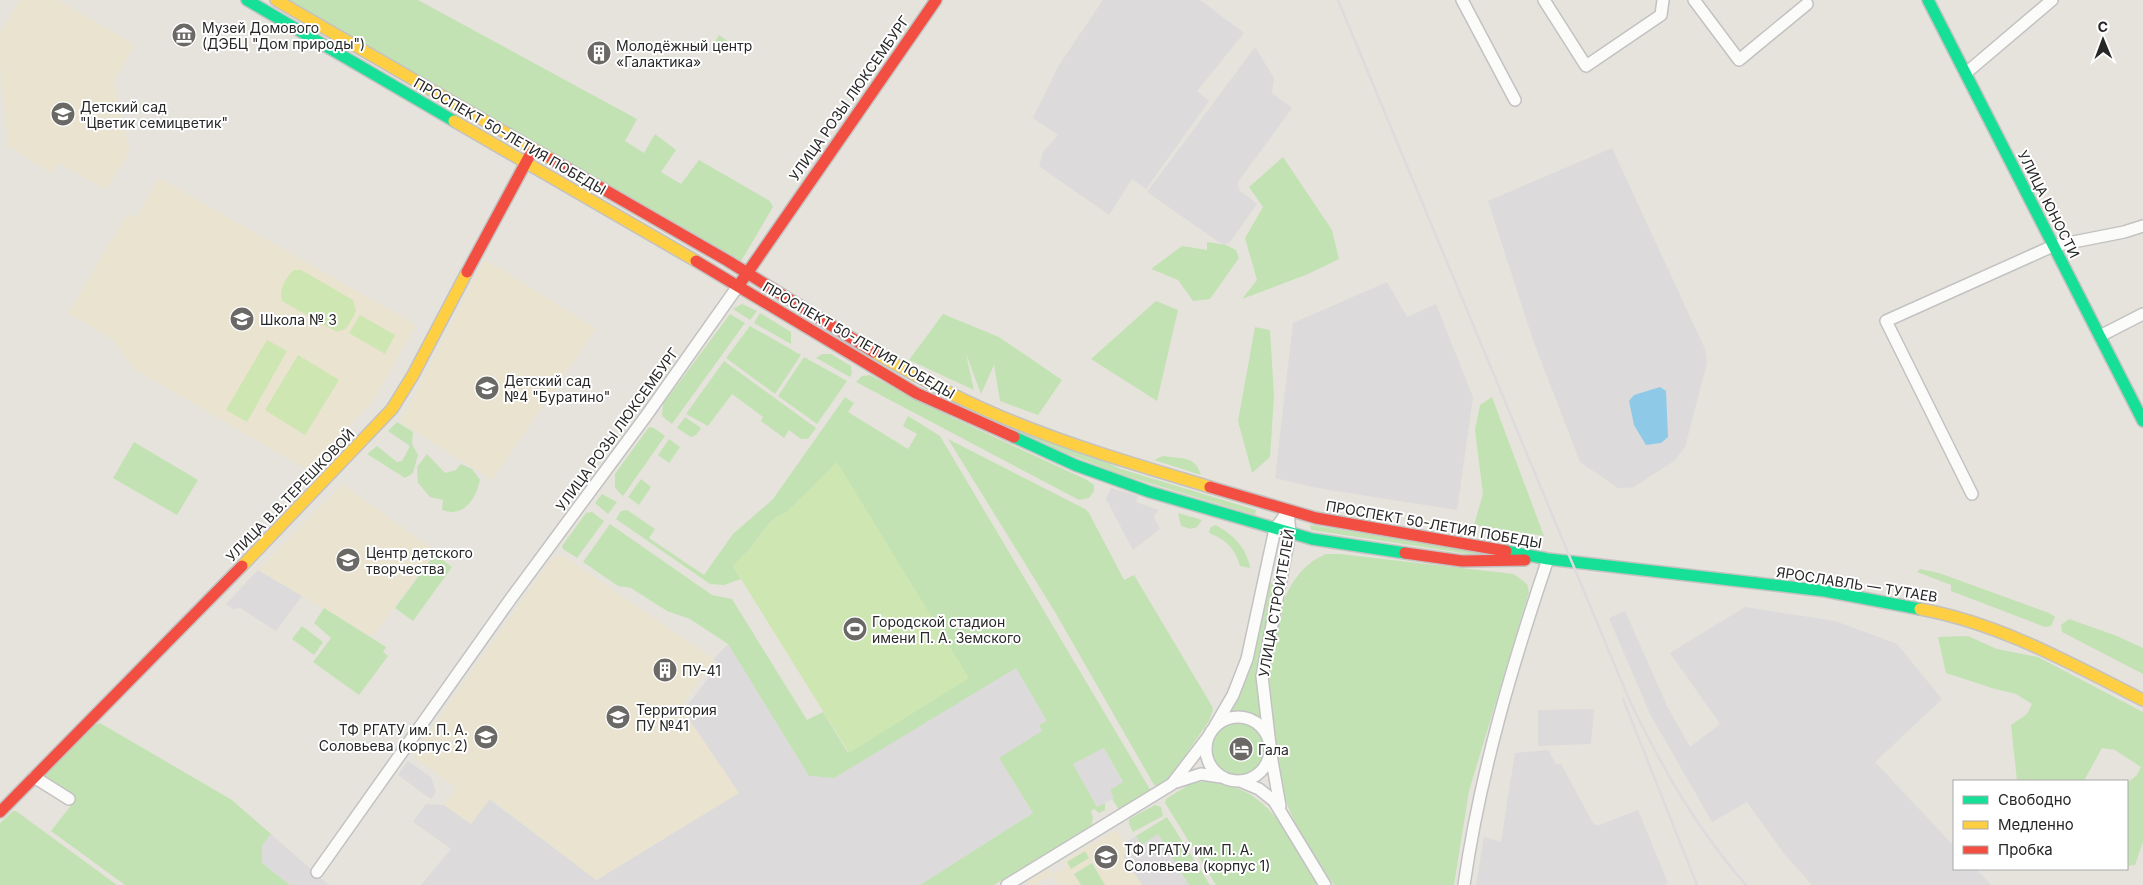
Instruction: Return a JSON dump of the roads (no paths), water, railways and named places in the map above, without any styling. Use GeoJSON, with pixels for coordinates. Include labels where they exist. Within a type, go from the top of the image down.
{"type":"FeatureCollection","features":[{"type":"Feature","properties":{"kind":"main road","name":"ПРОСПЕКТ 50-ЛЕТИЯ ПОБЕДЫ"},"geometry":{"type":"LineString","coordinates":[[246,0],[738,286],[869,366],[951,411],[1100,475],[1150,492],[1275,529],[1338,544],[1462,561],[1493,562],[1548,559]]}},
{"type":"Feature","properties":{"kind":"main road","name":"ПРОСПЕКТ 50-ЛЕТИЯ ПОБЕДЫ"},"geometry":{"type":"LineString","coordinates":[[276,0],[747,273],[854,340],[958,398],[1014,422],[1124,461],[1288,511],[1342,523],[1448,539],[1548,559]]}},
{"type":"Feature","properties":{"kind":"main road","name":"УЛИЦА РОЗЫ ЛЮКСЕМБУРГ"},"geometry":{"type":"LineString","coordinates":[[738,286],[936,0]]}},
{"type":"Feature","properties":{"kind":"main road","name":"УЛИЦА ЮНОСТИ"},"geometry":{"type":"LineString","coordinates":[[1928,0],[2143,421]]}},
{"type":"Feature","properties":{"kind":"main road","name":"УЛИЦА В.В.ТЕРЕШКОВОЙ"},"geometry":{"type":"LineString","coordinates":[[0,812],[37,779],[388,414],[414,375],[533,149]]}},
{"type":"Feature","properties":{"kind":"main road","name":"ЯРОСЛАВЛЬ — ТУТАЕВ"},"geometry":{"type":"LineString","coordinates":[[1548,559],[1825,591],[1944,613],[1979,624],[2063,660],[2143,700]]}},
{"type":"Feature","properties":{"kind":"street"},"geometry":{"type":"LineString","coordinates":[[1462,0],[1515,100]]}},
{"type":"Feature","properties":{"kind":"street"},"geometry":{"type":"LineString","coordinates":[[1544,0],[1586,66],[1661,15],[1663,0]]}},
{"type":"Feature","properties":{"kind":"street"},"geometry":{"type":"LineString","coordinates":[[1694,0],[1739,60],[1807,4]]}},
{"type":"Feature","properties":{"kind":"street"},"geometry":{"type":"LineString","coordinates":[[1966,74],[2052,0]]}},
{"type":"Feature","properties":{"kind":"street"},"geometry":{"type":"LineString","coordinates":[[1972,494],[1886,321],[2053,246],[2124,232],[2143,226]]}},
{"type":"Feature","properties":{"kind":"street","name":"УЛИЦА РОЗЫ ЛЮКСЕМБУРГ"},"geometry":{"type":"LineString","coordinates":[[317,872],[512,596],[646,416],[738,286]]}},
{"type":"Feature","properties":{"kind":"street"},"geometry":{"type":"LineString","coordinates":[[2100,336],[2143,314]]}},
{"type":"Feature","properties":{"kind":"street","name":"УЛИЦА СТРОИТЕЛЕЙ"},"geometry":{"type":"LineString","coordinates":[[1215,726],[1233,694],[1247,659],[1275,529],[1288,511]]}},
{"type":"Feature","properties":{"kind":"street","name":"УЛИЦА СТРОИТЕЛЕЙ"},"geometry":{"type":"LineString","coordinates":[[1284,814],[1275,787],[1262,676],[1290,533],[1288,511]]}},
{"type":"Feature","properties":{"kind":"street"},"geometry":{"type":"LineString","coordinates":[[1464,885],[1479,794],[1548,559]]}},
{"type":"Feature","properties":{"kind":"street"},"geometry":{"type":"LineString","coordinates":[[1172,784],[1215,726],[1226,719],[1238,716],[1251,719],[1261,726],[1270,748],[1268,761],[1261,771],[1251,778],[1239,781]]}},
{"type":"Feature","properties":{"kind":"street"},"geometry":{"type":"LineString","coordinates":[[1208,737],[1206,749],[1209,762],[1216,772],[1226,778]]}},
{"type":"Feature","properties":{"kind":"street"},"geometry":{"type":"LineString","coordinates":[[1007,885],[1172,784],[1201,774],[1239,781],[1267,794],[1284,814],[1325,885]]}},
{"type":"Feature","properties":{"kind":"street"},"geometry":{"type":"LineString","coordinates":[[22,800],[37,779],[69,799]]}},
{"type":"Feature","properties":{"kind":"water"},"geometry":{"type":"Polygon","coordinates":[[[1660,387],[1666,391],[1668,437],[1661,443],[1646,445],[1634,425],[1629,401],[1634,395],[1660,387]]]}},
{"type":"Feature","properties":{"kind":"railway"},"geometry":{"type":"LineString","coordinates":[[1338,0],[1628,697],[1653,747],[1681,796],[1711,842],[1746,885]]}},
{"type":"Feature","properties":{"kind":"railway"},"geometry":{"type":"LineString","coordinates":[[1623,699],[1697,885]]}},
{"type":"Feature","properties":{"kind":"place","name":"Музей Домового (ДЭБЦ \"Дом природы\")"},"geometry":{"type":"Point","coordinates":[184,35]}},
{"type":"Feature","properties":{"kind":"place","name":"Молодёжный центр «Галактика»"},"geometry":{"type":"Point","coordinates":[599,53]}},
{"type":"Feature","properties":{"kind":"place","name":"Детский сад \"Цветик семицветик\""},"geometry":{"type":"Point","coordinates":[63,114]}},
{"type":"Feature","properties":{"kind":"place","name":"Школа № 3"},"geometry":{"type":"Point","coordinates":[242,319]}},
{"type":"Feature","properties":{"kind":"place","name":"Детский сад №4 \"Буратино\""},"geometry":{"type":"Point","coordinates":[487,388]}},
{"type":"Feature","properties":{"kind":"place","name":"Центр детского творчества"},"geometry":{"type":"Point","coordinates":[348,560]}},
{"type":"Feature","properties":{"kind":"place","name":"Городской стадион имени П. А. Земского"},"geometry":{"type":"Point","coordinates":[855,629]}},
{"type":"Feature","properties":{"kind":"place","name":"ПУ-41"},"geometry":{"type":"Point","coordinates":[665,670]}},
{"type":"Feature","properties":{"kind":"place","name":"Территория ПУ №41"},"geometry":{"type":"Point","coordinates":[618,717]}},
{"type":"Feature","properties":{"kind":"place","name":"ТФ РГАТУ им. П. А. Соловьева (корпус 2)"},"geometry":{"type":"Point","coordinates":[486,737]}},
{"type":"Feature","properties":{"kind":"place","name":"Гала"},"geometry":{"type":"Point","coordinates":[1241,749]}},
{"type":"Feature","properties":{"kind":"place","name":"ТФ РГАТУ им. П. А. Соловьева (корпус 1)"},"geometry":{"type":"Point","coordinates":[1106,857]}}]}
